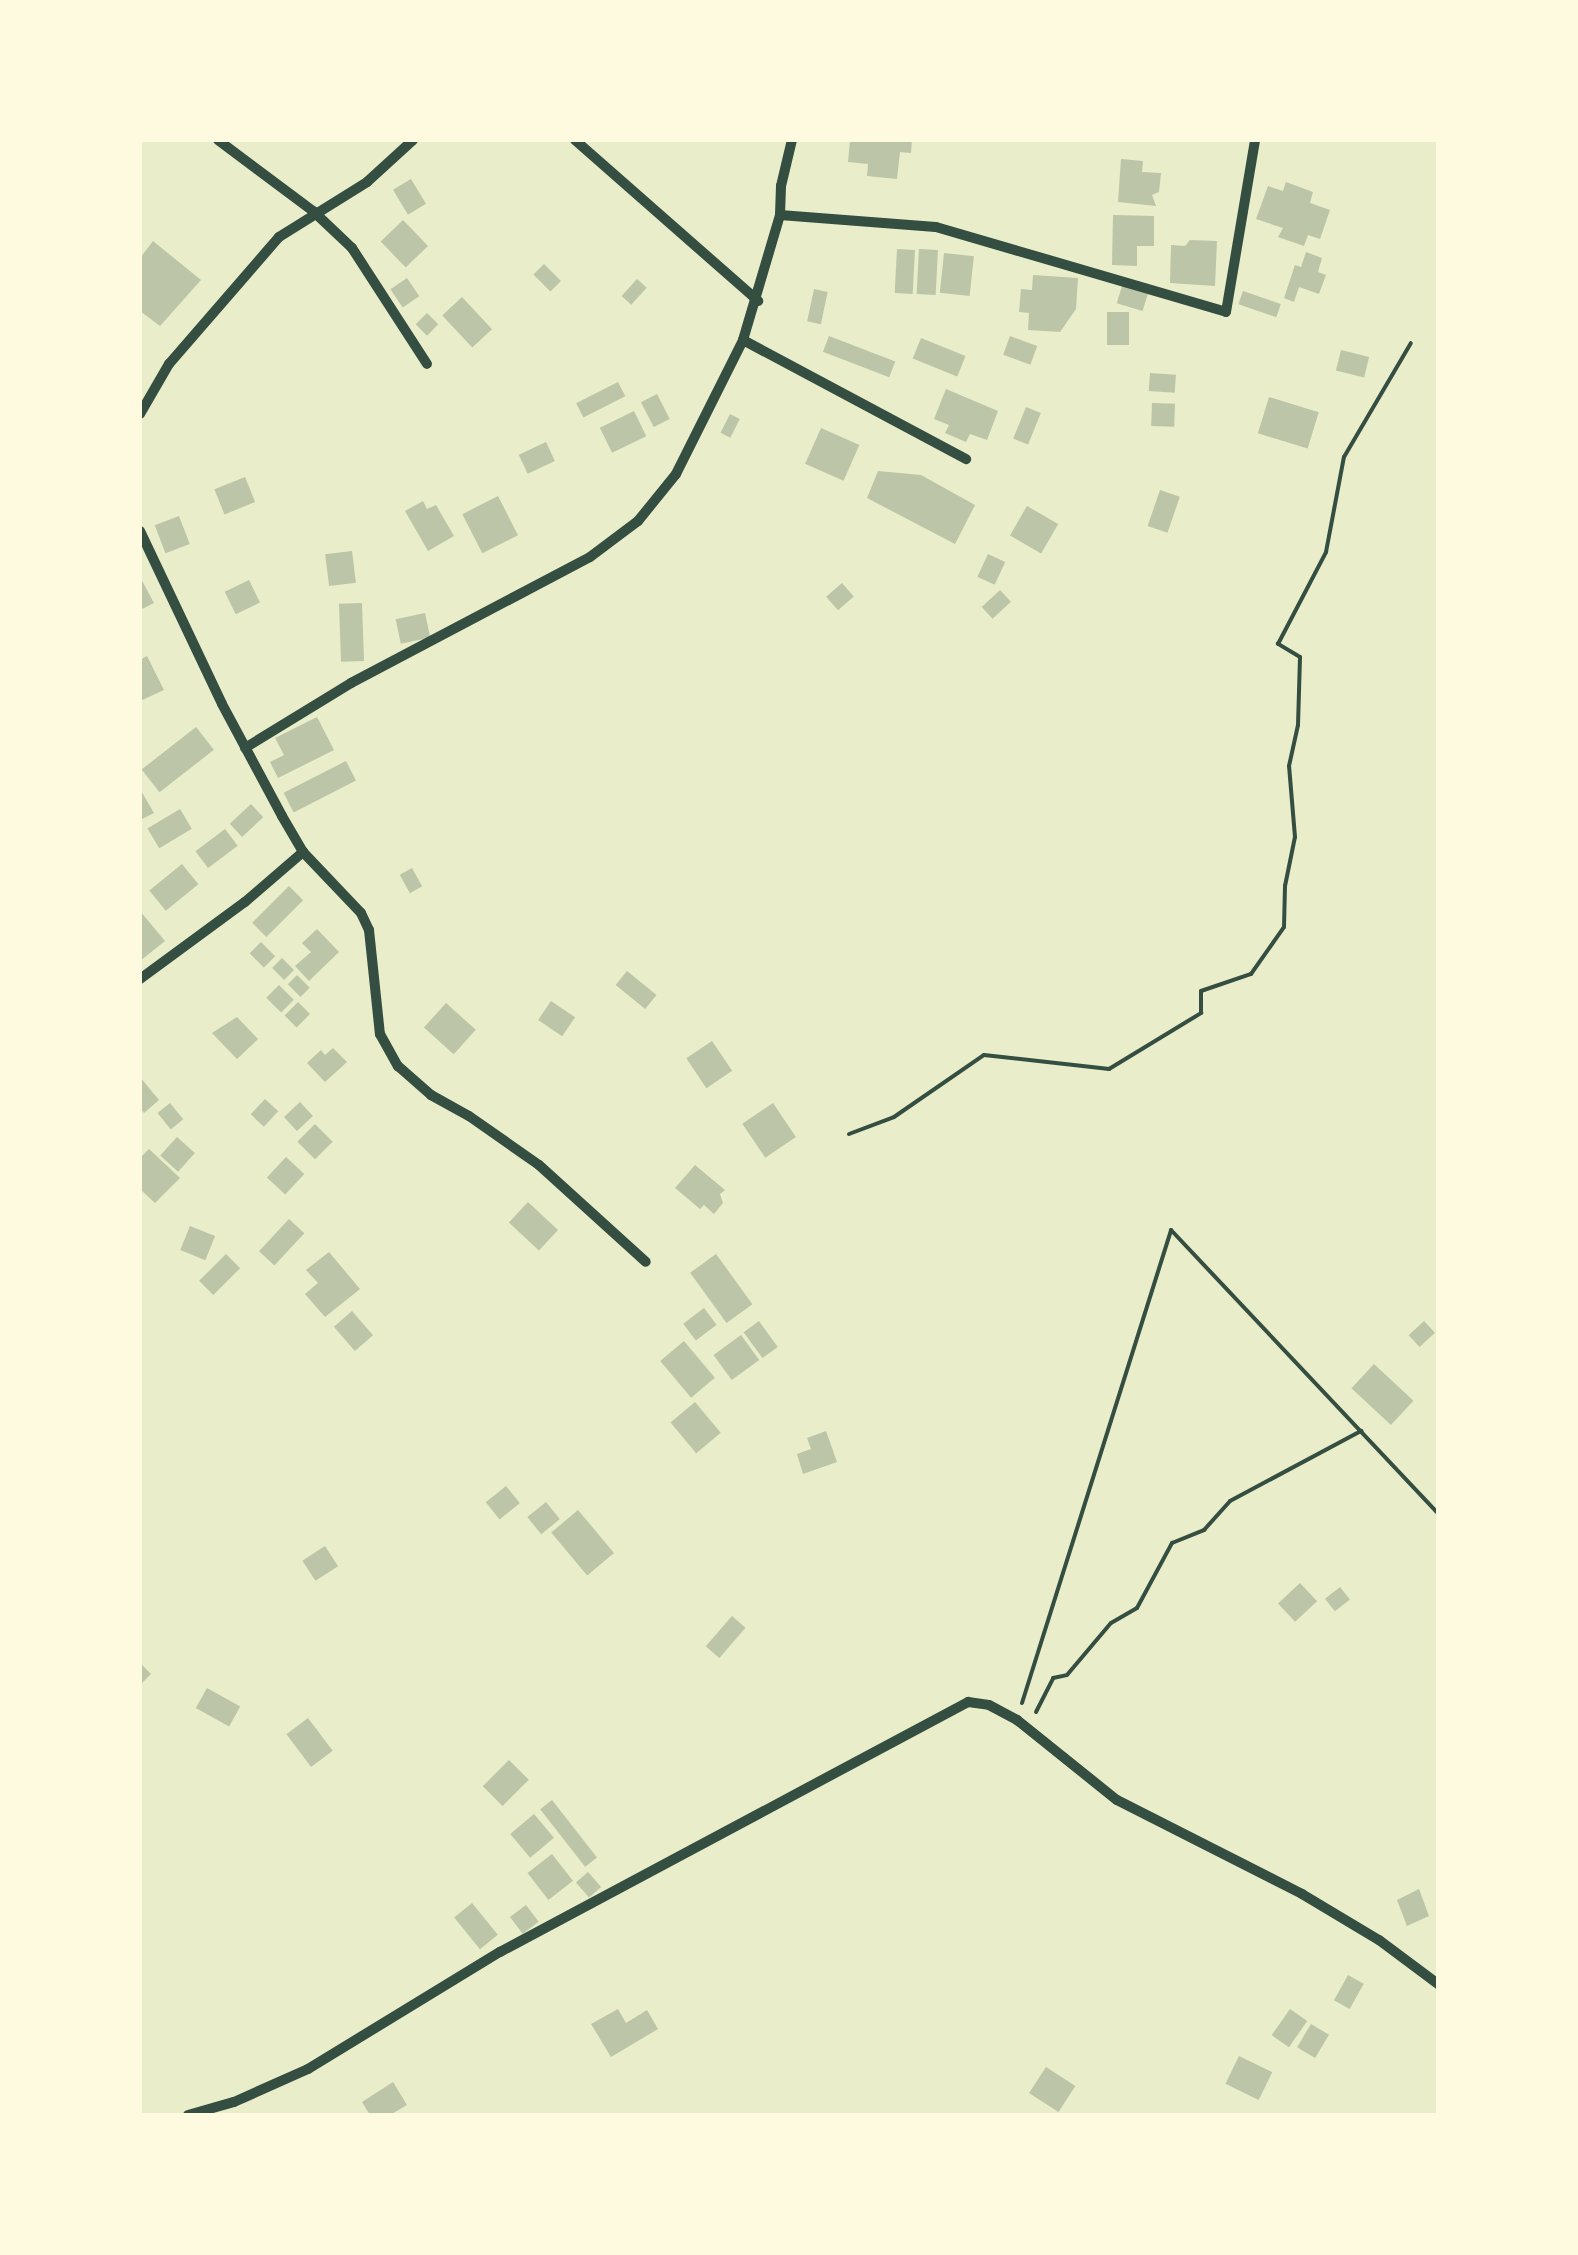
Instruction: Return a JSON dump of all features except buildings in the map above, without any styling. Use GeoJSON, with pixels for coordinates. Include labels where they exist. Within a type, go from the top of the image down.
{"type":"FeatureCollection","features":[{"type":"Feature","properties":{"kind":"street"},"geometry":{"type":"LineString","coordinates":[[218,140],[314,211],[352,248],[427,364]]}},
{"type":"Feature","properties":{"kind":"street"},"geometry":{"type":"LineString","coordinates":[[140,414],[169,364],[278,237],[314,211],[367,182],[413,140]]}},
{"type":"Feature","properties":{"kind":"street"},"geometry":{"type":"LineString","coordinates":[[575,140],[758,301]]}},
{"type":"Feature","properties":{"kind":"street"},"geometry":{"type":"LineString","coordinates":[[245,748],[351,683],[609,546],[638,522],[676,474],[743,340],[758,301],[780,215],[781,186],[792,140]]}},
{"type":"Feature","properties":{"kind":"street"},"geometry":{"type":"LineString","coordinates":[[780,215],[936,227],[1226,312],[1254,140]]}},
{"type":"Feature","properties":{"kind":"street"},"geometry":{"type":"LineString","coordinates":[[743,340],[966,459]]}},
{"type":"Feature","properties":{"kind":"street"},"geometry":{"type":"LineString","coordinates":[[140,532],[245,748],[303,852],[361,914],[369,930],[380,1034],[398,1066],[431,1095],[470,1116],[539,1165],[646,1262]]}},
{"type":"Feature","properties":{"kind":"street"},"geometry":{"type":"LineString","coordinates":[[140,979],[245,902],[303,852]]}},
{"type":"Feature","properties":{"kind":"street"},"geometry":{"type":"LineString","coordinates":[[188,2115],[234,2102],[308,2069],[500,1952],[968,1702],[989,1705],[1017,1720],[1118,1800],[1302,1894],[1380,1940],[1438,1984]]}},
{"type":"Feature","properties":{"kind":"path"},"geometry":{"type":"LineString","coordinates":[[849,1134],[894,1116],[984,1055],[1109,1069],[1201,1013],[1201,991],[1251,974],[1284,927],[1285,886],[1295,837],[1289,766],[1298,724],[1300,657],[1278,644],[1326,552],[1344,457],[1411,343]]}},
{"type":"Feature","properties":{"kind":"path"},"geometry":{"type":"LineString","coordinates":[[1017,1720],[1171,1230],[1438,1513]]}},
{"type":"Feature","properties":{"kind":"path"},"geometry":{"type":"LineString","coordinates":[[1017,1720],[1033,1716],[1054,1678],[1080,1664],[1111,1624],[1137,1608],[1172,1543],[1204,1530],[1230,1501],[1361,1431]]}}]}
